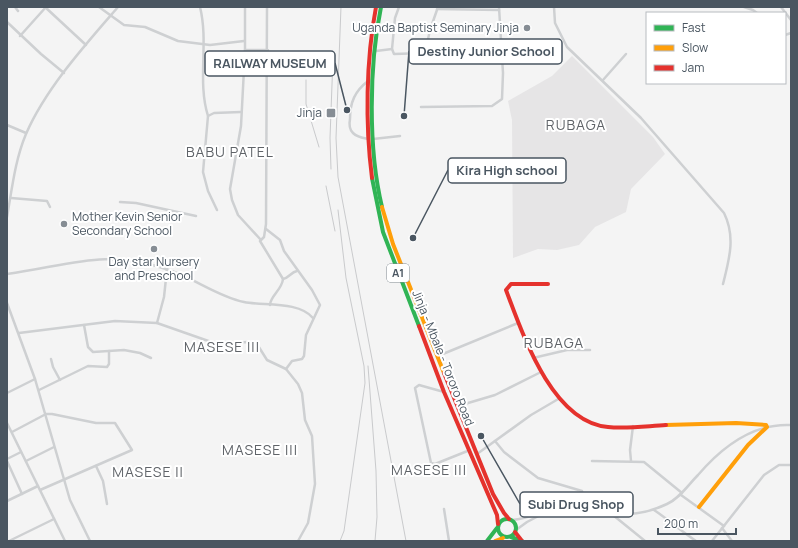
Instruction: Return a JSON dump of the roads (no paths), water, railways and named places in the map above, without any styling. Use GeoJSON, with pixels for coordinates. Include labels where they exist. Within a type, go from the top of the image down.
{"type":"FeatureCollection","features":[{"type":"Feature","properties":{"kind":"main road","name":"Jinja - Mbale - Tororo Road"},"geometry":{"type":"LineString","coordinates":[[376,7],[369,81],[370,139],[374,195],[383,232],[444,392],[497,515],[498,526]]}},
{"type":"Feature","properties":{"kind":"main road","name":"Jinja - Mbale - Tororo Road"},"geometry":{"type":"LineString","coordinates":[[381,7],[376,51],[370,139],[379,194],[388,230],[499,507],[504,516],[510,520]]}},
{"type":"Feature","properties":{"kind":"main road"},"geometry":{"type":"LineString","coordinates":[[548,284],[511,284],[507,288],[518,323],[533,358],[560,398],[576,413],[594,426],[608,428],[736,423],[764,424],[767,427],[748,445],[699,507]]}},
{"type":"Feature","properties":{"kind":"main road"},"geometry":{"type":"LineString","coordinates":[[487,541],[503,520],[510,520]]}},
{"type":"Feature","properties":{"kind":"main road","name":"A1"},"geometry":{"type":"LineString","coordinates":[[510,520],[516,531]]}},
{"type":"Feature","properties":{"kind":"main road","name":"A1"},"geometry":{"type":"LineString","coordinates":[[498,526],[500,535],[503,538]]}},
{"type":"Feature","properties":{"kind":"main road"},"geometry":{"type":"LineString","coordinates":[[511,537],[516,531],[522,541]]}},
{"type":"Feature","properties":{"kind":"main road"},"geometry":{"type":"LineString","coordinates":[[495,541],[511,537],[522,541]]}},
{"type":"Feature","properties":{"kind":"street"},"geometry":{"type":"LineString","coordinates":[[15,7],[18,11]]}},
{"type":"Feature","properties":{"kind":"street"},"geometry":{"type":"LineString","coordinates":[[20,36],[46,7],[86,45]]}},
{"type":"Feature","properties":{"kind":"street"},"geometry":{"type":"LineString","coordinates":[[99,7],[124,24],[145,26],[178,41],[210,45],[244,42]]}},
{"type":"Feature","properties":{"kind":"street"},"geometry":{"type":"LineString","coordinates":[[7,217],[18,158],[26,133],[64,73],[118,7]]}},
{"type":"Feature","properties":{"kind":"street"},"geometry":{"type":"LineString","coordinates":[[200,7],[203,18],[204,89],[208,116],[203,172],[208,191],[217,210]]}},
{"type":"Feature","properties":{"kind":"street"},"geometry":{"type":"LineString","coordinates":[[244,7],[245,50],[239,139],[230,189],[232,200],[238,215],[264,245],[283,279],[282,285],[271,299],[270,305]]}},
{"type":"Feature","properties":{"kind":"street"},"geometry":{"type":"LineString","coordinates":[[264,245],[266,229],[267,7]]}},
{"type":"Feature","properties":{"kind":"street"},"geometry":{"type":"LineString","coordinates":[[399,7],[392,49],[394,54],[422,54],[426,51],[437,8],[499,9],[503,73],[502,99],[500,102],[492,106],[421,107]]}},
{"type":"Feature","properties":{"kind":"street"},"geometry":{"type":"LineString","coordinates":[[554,7],[555,23],[562,41],[641,118],[724,213],[729,224],[731,240],[729,258],[723,284]]}},
{"type":"Feature","properties":{"kind":"street"},"geometry":{"type":"LineString","coordinates":[[744,7],[756,12]]}},
{"type":"Feature","properties":{"kind":"street"},"geometry":{"type":"LineString","coordinates":[[7,22],[20,36],[64,73]]}},
{"type":"Feature","properties":{"kind":"street"},"geometry":{"type":"LineString","coordinates":[[427,44],[501,42]]}},
{"type":"Feature","properties":{"kind":"street"},"geometry":{"type":"LineString","coordinates":[[376,51],[392,49]]}},
{"type":"Feature","properties":{"kind":"street"},"geometry":{"type":"LineString","coordinates":[[245,50],[268,50]]}},
{"type":"Feature","properties":{"kind":"street"},"geometry":{"type":"LineString","coordinates":[[603,80],[626,54]]}},
{"type":"Feature","properties":{"kind":"street"},"geometry":{"type":"LineString","coordinates":[[369,81],[361,86],[350,105],[349,123],[352,132],[356,136],[370,139],[400,136]]}},
{"type":"Feature","properties":{"kind":"street"},"geometry":{"type":"LineString","coordinates":[[208,116],[214,113],[241,112]]}},
{"type":"Feature","properties":{"kind":"street"},"geometry":{"type":"LineString","coordinates":[[7,125],[26,133]]}},
{"type":"Feature","properties":{"kind":"street"},"geometry":{"type":"LineString","coordinates":[[7,195],[11,197],[47,201],[50,208]]}},
{"type":"Feature","properties":{"kind":"street"},"geometry":{"type":"LineString","coordinates":[[120,202],[136,203],[196,216]]}},
{"type":"Feature","properties":{"kind":"street"},"geometry":{"type":"LineString","coordinates":[[266,229],[280,240],[284,251],[320,304],[320,310],[313,318],[306,335],[304,356],[302,359],[292,361],[286,369]]}},
{"type":"Feature","properties":{"kind":"street"},"geometry":{"type":"LineString","coordinates":[[260,240],[264,237]]}},
{"type":"Feature","properties":{"kind":"street"},"geometry":{"type":"LineString","coordinates":[[7,274],[101,258],[135,260],[167,269],[226,297],[246,302],[302,309],[313,318]]}},
{"type":"Feature","properties":{"kind":"street"},"geometry":{"type":"LineString","coordinates":[[157,323],[164,297],[167,269]]}},
{"type":"Feature","properties":{"kind":"street"},"geometry":{"type":"LineString","coordinates":[[283,279],[298,271]]}},
{"type":"Feature","properties":{"kind":"street"},"geometry":{"type":"LineString","coordinates":[[7,303],[36,379],[63,480],[70,500],[90,541]]}},
{"type":"Feature","properties":{"kind":"street"},"geometry":{"type":"LineString","coordinates":[[19,333],[115,321],[157,323],[217,344],[248,342],[257,344],[268,360],[286,369],[301,388],[305,420],[311,432],[313,442],[315,484],[308,524],[298,541]]}},
{"type":"Feature","properties":{"kind":"street"},"geometry":{"type":"LineString","coordinates":[[438,356],[518,323]]}},
{"type":"Feature","properties":{"kind":"street"},"geometry":{"type":"LineString","coordinates":[[84,325],[90,350],[96,353],[128,351],[140,353],[151,358]]}},
{"type":"Feature","properties":{"kind":"street"},"geometry":{"type":"LineString","coordinates":[[533,358],[567,350],[590,350]]}},
{"type":"Feature","properties":{"kind":"street"},"geometry":{"type":"LineString","coordinates":[[39,390],[88,366],[107,367],[109,364],[109,351]]}},
{"type":"Feature","properties":{"kind":"street"},"geometry":{"type":"LineString","coordinates":[[51,359],[53,367],[60,380]]}},
{"type":"Feature","properties":{"kind":"street"},"geometry":{"type":"LineString","coordinates":[[458,406],[495,395],[542,372]]}},
{"type":"Feature","properties":{"kind":"street"},"geometry":{"type":"LineString","coordinates":[[7,393],[36,379]]}},
{"type":"Feature","properties":{"kind":"street"},"geometry":{"type":"LineString","coordinates":[[444,392],[421,386],[416,387],[416,393],[432,464],[470,450]]}},
{"type":"Feature","properties":{"kind":"street"},"geometry":{"type":"LineString","coordinates":[[477,454],[531,415],[560,398]]}},
{"type":"Feature","properties":{"kind":"street"},"geometry":{"type":"LineString","coordinates":[[12,432],[46,414],[58,414],[96,423],[111,422],[118,424],[124,440],[132,450],[40,490]]}},
{"type":"Feature","properties":{"kind":"street"},"geometry":{"type":"LineString","coordinates":[[7,423],[65,541]]}},
{"type":"Feature","properties":{"kind":"street"},"geometry":{"type":"LineString","coordinates":[[510,520],[519,520],[556,507],[581,503],[628,514],[653,510],[673,501],[682,494],[723,450],[742,437],[767,427],[791,425]]}},
{"type":"Feature","properties":{"kind":"street"},"geometry":{"type":"LineString","coordinates":[[631,461],[630,450],[633,426]]}},
{"type":"Feature","properties":{"kind":"street"},"geometry":{"type":"LineString","coordinates":[[495,441],[504,452],[538,478],[582,492],[583,495],[581,503]]}},
{"type":"Feature","properties":{"kind":"street"},"geometry":{"type":"LineString","coordinates":[[26,461],[54,447]]}},
{"type":"Feature","properties":{"kind":"street"},"geometry":{"type":"LineString","coordinates":[[21,452],[7,460],[22,494]]}},
{"type":"Feature","properties":{"kind":"street"},"geometry":{"type":"LineString","coordinates":[[592,461],[644,462],[723,527],[732,541]]}},
{"type":"Feature","properties":{"kind":"street"},"geometry":{"type":"LineString","coordinates":[[712,541],[768,472],[779,465],[791,465]]}},
{"type":"Feature","properties":{"kind":"street"},"geometry":{"type":"LineString","coordinates":[[96,466],[103,481],[107,504]]}},
{"type":"Feature","properties":{"kind":"street"},"geometry":{"type":"LineString","coordinates":[[7,501],[38,486]]}},
{"type":"Feature","properties":{"kind":"street"},"geometry":{"type":"LineString","coordinates":[[516,531],[527,522],[556,507]]}},
{"type":"Feature","properties":{"kind":"street"},"geometry":{"type":"LineString","coordinates":[[444,509],[449,541]]}},
{"type":"Feature","properties":{"kind":"street"},"geometry":{"type":"LineString","coordinates":[[606,510],[645,541]]}},
{"type":"Feature","properties":{"kind":"street"},"geometry":{"type":"LineString","coordinates":[[653,510],[673,522],[677,528],[696,541]]}},
{"type":"Feature","properties":{"kind":"street"},"geometry":{"type":"LineString","coordinates":[[9,541],[54,518]]}},
{"type":"Feature","properties":{"kind":"railway"},"geometry":{"type":"LineString","coordinates":[[341,7],[336,138],[338,177],[406,541]]}},
{"type":"Feature","properties":{"kind":"railway"},"geometry":{"type":"LineString","coordinates":[[331,169],[330,138],[333,58]]}},
{"type":"Feature","properties":{"kind":"railway"},"geometry":{"type":"LineString","coordinates":[[306,80],[306,104],[319,147]]}},
{"type":"Feature","properties":{"kind":"railway"},"geometry":{"type":"LineString","coordinates":[[326,186],[335,231]]}},
{"type":"Feature","properties":{"kind":"railway"},"geometry":{"type":"LineString","coordinates":[[338,210],[346,278],[364,366],[365,383],[344,531],[340,541]]}},
{"type":"Feature","properties":{"kind":"railway"},"geometry":{"type":"LineString","coordinates":[[368,366],[376,471],[377,517],[375,541]]}},
{"type":"Feature","properties":{"kind":"place","name":"Uganda Baptist Seminary Jinja"},"geometry":{"type":"Point","coordinates":[527,28]}},
{"type":"Feature","properties":{"kind":"place","name":"RAILWAY MUSEUM"},"geometry":{"type":"Point","coordinates":[347,110]}},
{"type":"Feature","properties":{"kind":"place","name":"Jinja"},"geometry":{"type":"Point","coordinates":[331,113]}},
{"type":"Feature","properties":{"kind":"place","name":"Destiny Junior School"},"geometry":{"type":"Point","coordinates":[404,116]}},
{"type":"Feature","properties":{"kind":"place","name":"Mother Kevin Senior Secondary School"},"geometry":{"type":"Point","coordinates":[64,224]}},
{"type":"Feature","properties":{"kind":"place","name":"Kira High school"},"geometry":{"type":"Point","coordinates":[413,238]}},
{"type":"Feature","properties":{"kind":"place","name":"Day star Nursery and Preschool"},"geometry":{"type":"Point","coordinates":[154,249]}},
{"type":"Feature","properties":{"kind":"place","name":"Subi Drug Shop"},"geometry":{"type":"Point","coordinates":[481,436]}},
{"type":"Feature","properties":{"kind":"district","name":"RUBAGA"},"geometry":{"type":"Point","coordinates":[576,125]}},
{"type":"Feature","properties":{"kind":"district","name":"BABU PATEL"},"geometry":{"type":"Point","coordinates":[230,152]}},
{"type":"Feature","properties":{"kind":"district","name":"RUBAGA"},"geometry":{"type":"Point","coordinates":[554,343]}},
{"type":"Feature","properties":{"kind":"district","name":"MASESE III"},"geometry":{"type":"Point","coordinates":[222,347]}},
{"type":"Feature","properties":{"kind":"district","name":"MASESE III"},"geometry":{"type":"Point","coordinates":[260,450]}},
{"type":"Feature","properties":{"kind":"district","name":"MASESE III"},"geometry":{"type":"Point","coordinates":[429,470]}},
{"type":"Feature","properties":{"kind":"district","name":"MASESE II"},"geometry":{"type":"Point","coordinates":[148,472]}}]}
